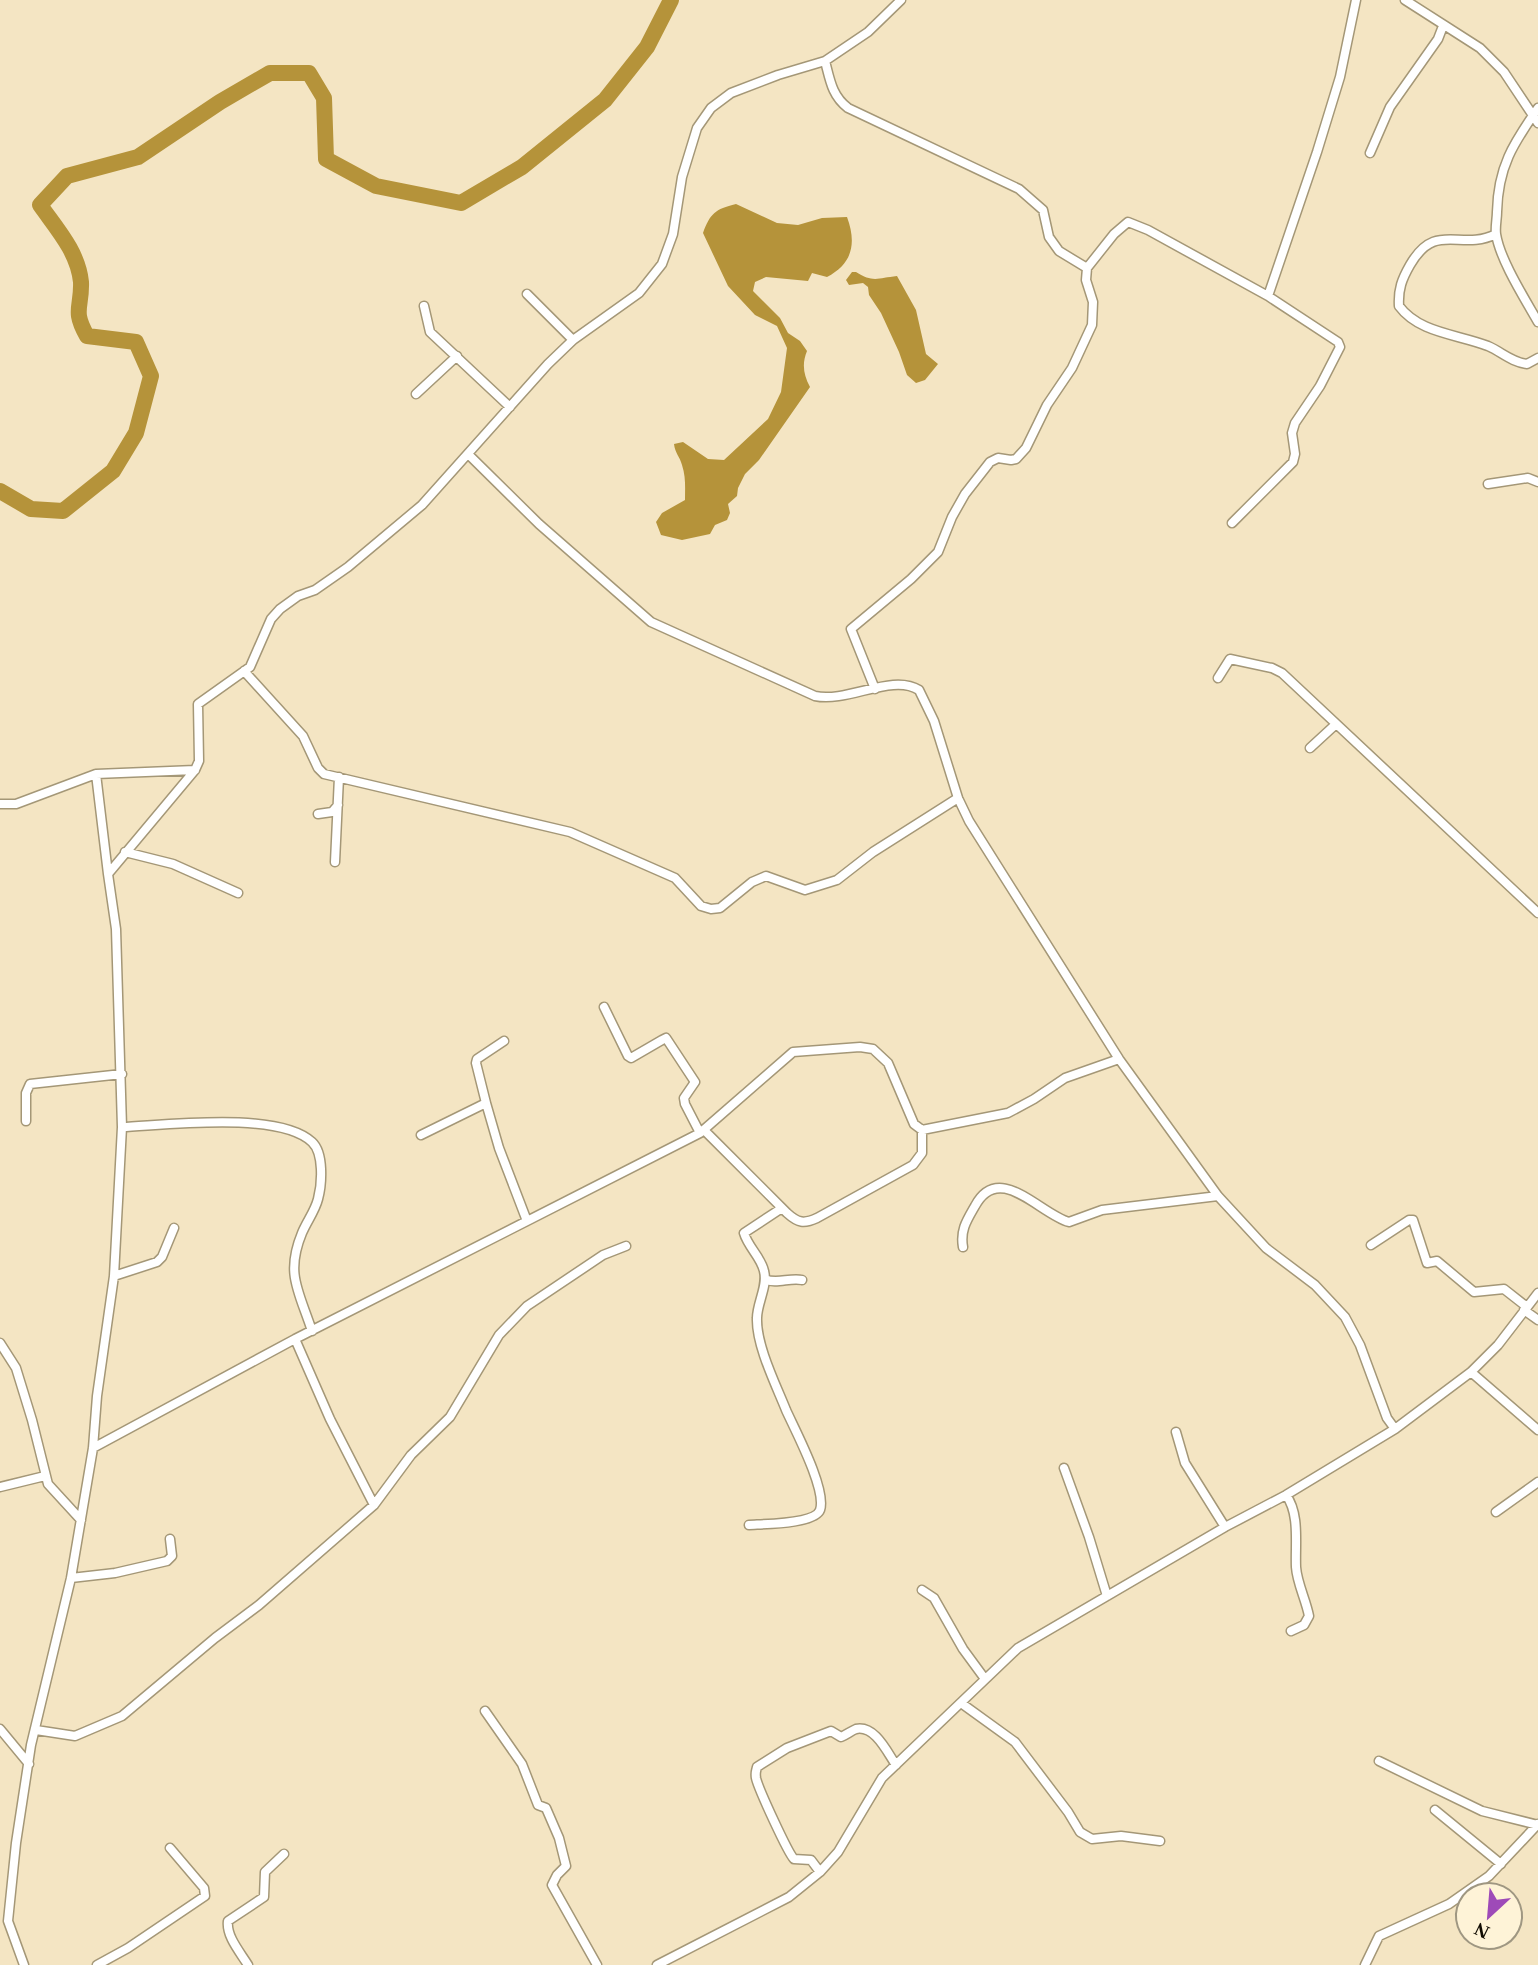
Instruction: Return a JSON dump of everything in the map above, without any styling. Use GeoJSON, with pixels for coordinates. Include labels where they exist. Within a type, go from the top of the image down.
{"type":"FeatureCollection","features":[{"type":"Feature","properties":{"kind":"street"},"geometry":{"type":"LineString","coordinates":[[108,874],[195,769],[198,761],[198,704],[250,667],[271,619],[279,608],[298,596],[315,590],[359,558],[422,505],[573,340],[639,293],[662,264],[673,234],[682,177],[697,128],[711,108],[731,93],[825,61],[868,32],[901,0]]}},
{"type":"Feature","properties":{"kind":"street"},"geometry":{"type":"LineString","coordinates":[[1268,296],[1340,77],[1356,0]]}},
{"type":"Feature","properties":{"kind":"street"},"geometry":{"type":"LineString","coordinates":[[1405,0],[1480,48],[1504,72],[1535,120]]}},
{"type":"Feature","properties":{"kind":"street"},"geometry":{"type":"LineString","coordinates":[[1370,153],[1390,107],[1438,39],[1443,26]]}},
{"type":"Feature","properties":{"kind":"street"},"geometry":{"type":"LineString","coordinates":[[825,61],[834,92],[848,108],[1019,189],[1043,210],[1049,237],[1059,251],[1087,268]]}},
{"type":"Feature","properties":{"kind":"street"},"geometry":{"type":"LineString","coordinates":[[1538,108],[1535,120],[1523,127],[1504,164],[1497,196],[1496,234],[1509,269],[1538,322]]}},
{"type":"Feature","properties":{"kind":"street"},"geometry":{"type":"LineString","coordinates":[[875,690],[851,629],[911,579],[938,552],[965,494],[990,461],[998,458],[1016,459],[1022,453],[1047,405],[1072,368],[1092,325],[1093,302],[1086,279],[1087,268],[1114,234],[1128,222],[1148,230],[1268,296],[1338,342],[1340,347],[1320,386],[1293,426],[1293,462],[1232,523]]}},
{"type":"Feature","properties":{"kind":"street"},"geometry":{"type":"LineString","coordinates":[[1496,234],[1487,239],[1431,241],[1422,247],[1399,286],[1399,306],[1415,323],[1488,346],[1515,362],[1527,364],[1538,358]]}},
{"type":"Feature","properties":{"kind":"street"},"geometry":{"type":"LineString","coordinates":[[527,295],[573,340]]}},
{"type":"Feature","properties":{"kind":"street"},"geometry":{"type":"LineString","coordinates":[[424,306],[430,332],[510,407]]}},
{"type":"Feature","properties":{"kind":"street"},"geometry":{"type":"LineString","coordinates":[[415,394],[457,356]]}},
{"type":"Feature","properties":{"kind":"street"},"geometry":{"type":"LineString","coordinates":[[468,454],[539,524],[658,627],[815,696],[834,698],[902,683],[919,690],[934,721],[958,798],[969,821],[1119,1059],[1218,1196],[1266,1248],[1315,1285],[1345,1317],[1360,1345],[1387,1418],[1395,1429]]}},
{"type":"Feature","properties":{"kind":"street"},"geometry":{"type":"LineString","coordinates":[[1488,484],[1528,478],[1538,482]]}},
{"type":"Feature","properties":{"kind":"street"},"geometry":{"type":"LineString","coordinates":[[1218,678],[1230,659],[1272,668],[1282,673],[1538,913]]}},
{"type":"Feature","properties":{"kind":"street"},"geometry":{"type":"LineString","coordinates":[[244,671],[303,736],[321,772],[570,832],[675,878],[701,905],[711,909],[720,908],[752,882],[766,876],[805,890],[837,880],[873,852],[958,798]]}},
{"type":"Feature","properties":{"kind":"street"},"geometry":{"type":"LineString","coordinates":[[1310,748],[1335,725]]}},
{"type":"Feature","properties":{"kind":"street"},"geometry":{"type":"LineString","coordinates":[[0,803],[16,804],[96,774],[195,769]]}},
{"type":"Feature","properties":{"kind":"street"},"geometry":{"type":"LineString","coordinates":[[24,1965],[4,1922],[31,1745],[71,1578],[81,1520],[93,1448],[97,1396],[114,1276],[122,1127],[116,929],[96,774]]}},
{"type":"Feature","properties":{"kind":"street"},"geometry":{"type":"LineString","coordinates":[[334,862],[339,777]]}},
{"type":"Feature","properties":{"kind":"street"},"geometry":{"type":"LineString","coordinates":[[318,814],[332,812],[338,805]]}},
{"type":"Feature","properties":{"kind":"street"},"geometry":{"type":"LineString","coordinates":[[125,852],[173,864],[238,893]]}},
{"type":"Feature","properties":{"kind":"street"},"geometry":{"type":"LineString","coordinates":[[604,1007],[631,1058],[666,1038],[695,1082],[684,1098],[702,1131],[799,1222],[808,1222],[907,1168],[922,1153],[922,1130]]}},
{"type":"Feature","properties":{"kind":"street"},"geometry":{"type":"LineString","coordinates":[[504,1041],[477,1059],[476,1063],[499,1148],[527,1221]]}},
{"type":"Feature","properties":{"kind":"street"},"geometry":{"type":"LineString","coordinates":[[93,1448],[295,1339],[702,1131],[788,1054],[860,1047],[873,1049],[888,1063],[914,1124],[922,1130],[1009,1113],[1065,1077],[1119,1059]]}},
{"type":"Feature","properties":{"kind":"street"},"geometry":{"type":"LineString","coordinates":[[26,1121],[26,1093],[30,1084],[121,1074]]}},
{"type":"Feature","properties":{"kind":"street"},"geometry":{"type":"LineString","coordinates":[[421,1135],[486,1103]]}},
{"type":"Feature","properties":{"kind":"street"},"geometry":{"type":"LineString","coordinates":[[122,1127],[248,1122],[272,1126],[311,1140],[320,1157],[318,1198],[302,1233],[293,1264],[296,1283],[312,1331]]}},
{"type":"Feature","properties":{"kind":"street"},"geometry":{"type":"LineString","coordinates":[[963,1247],[962,1230],[981,1196],[989,1191],[1008,1189],[1021,1194],[1069,1222],[1102,1210],[1218,1196]]}},
{"type":"Feature","properties":{"kind":"street"},"geometry":{"type":"LineString","coordinates":[[749,1525],[812,1518],[819,1512],[821,1503],[809,1460],[785,1406],[759,1335],[757,1315],[765,1279],[762,1264],[744,1234],[782,1208]]}},
{"type":"Feature","properties":{"kind":"street"},"geometry":{"type":"LineString","coordinates":[[1371,1245],[1413,1220],[1427,1263],[1437,1261],[1474,1292],[1504,1289],[1538,1320]]}},
{"type":"Feature","properties":{"kind":"street"},"geometry":{"type":"LineString","coordinates":[[114,1276],[157,1262],[174,1228]]}},
{"type":"Feature","properties":{"kind":"street"},"geometry":{"type":"LineString","coordinates":[[36,1730],[75,1736],[122,1716],[259,1605],[374,1505],[411,1455],[450,1417],[499,1335],[527,1306],[603,1255],[626,1246]]}},
{"type":"Feature","properties":{"kind":"street"},"geometry":{"type":"LineString","coordinates":[[765,1279],[771,1282],[793,1278],[802,1280]]}},
{"type":"Feature","properties":{"kind":"street"},"geometry":{"type":"LineString","coordinates":[[657,1965],[789,1897],[820,1872],[838,1853],[874,1789],[1018,1648],[1286,1495],[1395,1429],[1471,1372],[1498,1345],[1538,1293]]}},
{"type":"Feature","properties":{"kind":"street"},"geometry":{"type":"LineString","coordinates":[[295,1339],[330,1419],[374,1505]]}},
{"type":"Feature","properties":{"kind":"street"},"geometry":{"type":"LineString","coordinates":[[0,1342],[16,1368],[48,1484],[81,1520]]}},
{"type":"Feature","properties":{"kind":"street"},"geometry":{"type":"LineString","coordinates":[[1471,1372],[1538,1430]]}},
{"type":"Feature","properties":{"kind":"street"},"geometry":{"type":"LineString","coordinates":[[1176,1432],[1185,1463],[1225,1528]]}},
{"type":"Feature","properties":{"kind":"street"},"geometry":{"type":"LineString","coordinates":[[1064,1468],[1107,1596]]}},
{"type":"Feature","properties":{"kind":"street"},"geometry":{"type":"LineString","coordinates":[[0,1487],[45,1476]]}},
{"type":"Feature","properties":{"kind":"street"},"geometry":{"type":"LineString","coordinates":[[1496,1511],[1538,1482]]}},
{"type":"Feature","properties":{"kind":"street"},"geometry":{"type":"LineString","coordinates":[[1286,1495],[1291,1502],[1296,1528],[1296,1567],[1309,1616],[1304,1625],[1291,1632]]}},
{"type":"Feature","properties":{"kind":"street"},"geometry":{"type":"LineString","coordinates":[[71,1578],[115,1573],[167,1561],[173,1554],[170,1539]]}},
{"type":"Feature","properties":{"kind":"street"},"geometry":{"type":"LineString","coordinates":[[922,1591],[934,1598],[963,1649],[985,1679]]}},
{"type":"Feature","properties":{"kind":"street"},"geometry":{"type":"LineString","coordinates":[[961,1703],[1015,1742],[1080,1832],[1092,1839],[1121,1836],[1160,1841]]}},
{"type":"Feature","properties":{"kind":"street"},"geometry":{"type":"LineString","coordinates":[[485,1711],[522,1764],[538,1805],[546,1808],[548,1812],[559,1838],[566,1866],[552,1885],[597,1965]]}},
{"type":"Feature","properties":{"kind":"street"},"geometry":{"type":"LineString","coordinates":[[0,1728],[29,1764]]}},
{"type":"Feature","properties":{"kind":"street"},"geometry":{"type":"LineString","coordinates":[[820,1872],[811,1860],[794,1859],[788,1853],[783,1836],[759,1789],[757,1767],[809,1738],[831,1731],[841,1737],[860,1729],[880,1739],[896,1765]]}},
{"type":"Feature","properties":{"kind":"street"},"geometry":{"type":"LineString","coordinates":[[1365,1965],[1379,1936],[1449,1904],[1489,1876],[1538,1824],[1482,1811],[1379,1761]]}},
{"type":"Feature","properties":{"kind":"street"},"geometry":{"type":"LineString","coordinates":[[1435,1810],[1501,1864]]}},
{"type":"Feature","properties":{"kind":"street"},"geometry":{"type":"LineString","coordinates":[[97,1965],[128,1948],[205,1896],[204,1888],[170,1848]]}},
{"type":"Feature","properties":{"kind":"street"},"geometry":{"type":"LineString","coordinates":[[248,1965],[231,1936],[227,1927],[228,1921],[264,1897],[266,1869],[284,1854]]}},
{"type":"Feature","properties":{"kind":"shaded area"},"geometry":{"type":"Polygon","coordinates":[[[736,204],[777,223],[798,225],[822,218],[847,217],[852,244],[842,266],[827,277],[812,273],[808,281],[766,277],[755,282],[753,291],[807,351],[804,369],[810,387],[759,460],[745,474],[737,496],[728,504],[730,513],[727,520],[715,525],[710,534],[682,540],[661,535],[656,522],[662,513],[685,500],[684,474],[674,444],[683,442],[708,459],[724,460],[768,419],[781,392],[787,348],[777,326],[755,315],[728,286],[703,233],[714,213],[736,204]]]}},
{"type":"Feature","properties":{"kind":"shaded area"},"geometry":{"type":"Polygon","coordinates":[[[852,272],[871,279],[897,276],[916,310],[926,354],[938,364],[925,380],[916,383],[907,375],[881,313],[869,295],[868,287],[863,283],[849,285],[846,280],[852,272]]]}},
{"type":"Feature","properties":{"kind":"waterway"},"geometry":{"type":"LineString","coordinates":[[0,491],[31,509],[63,511],[113,471],[136,433],[151,376],[136,342],[87,336],[82,327],[79,314],[81,282],[76,261],[66,241],[40,205],[67,176],[138,157],[220,102],[270,73],[309,73],[324,98],[326,159],[376,186],[461,203],[522,167],[605,100],[647,47],[671,0]]}}]}
